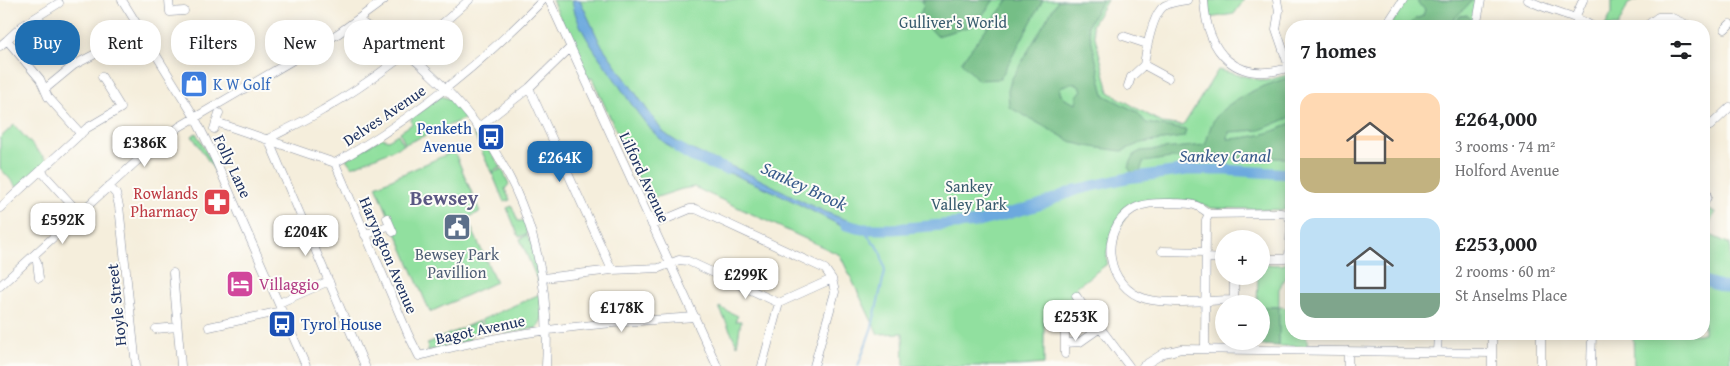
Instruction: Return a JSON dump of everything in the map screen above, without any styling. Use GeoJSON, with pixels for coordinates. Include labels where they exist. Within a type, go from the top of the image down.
{"type":"FeatureCollection","features":[{"type":"Feature","properties":{"kind":"street","name":"Folly Lane"},"geometry":{"type":"LineString","coordinates":[[122,0],[194,116],[233,198],[306,366]]}},
{"type":"Feature","properties":{"kind":"street"},"geometry":{"type":"LineString","coordinates":[[169,0],[170,12],[184,11]]}},
{"type":"Feature","properties":{"kind":"street"},"geometry":{"type":"LineString","coordinates":[[358,20],[384,0]]}},
{"type":"Feature","properties":{"kind":"street"},"geometry":{"type":"LineString","coordinates":[[445,20],[469,0]]}},
{"type":"Feature","properties":{"kind":"street","name":"Delves Avenue"},"geometry":{"type":"LineString","coordinates":[[335,163],[370,143],[447,89],[496,47],[544,0]]}},
{"type":"Feature","properties":{"kind":"street","name":"Lilford Avenue"},"geometry":{"type":"LineString","coordinates":[[549,0],[717,366]]}},
{"type":"Feature","properties":{"kind":"street"},"geometry":{"type":"LineString","coordinates":[[1158,0],[1164,6]]}},
{"type":"Feature","properties":{"kind":"street"},"geometry":{"type":"LineString","coordinates":[[1128,86],[1131,77],[1144,65],[1147,44],[1157,16],[1164,6],[1187,0]]}},
{"type":"Feature","properties":{"kind":"street"},"geometry":{"type":"LineString","coordinates":[[1204,0],[1210,36],[1218,50],[1228,61],[1238,68],[1261,73],[1285,68]]}},
{"type":"Feature","properties":{"kind":"street"},"geometry":{"type":"LineString","coordinates":[[1277,0],[1279,11],[1276,28],[1285,53]]}},
{"type":"Feature","properties":{"kind":"street"},"geometry":{"type":"LineString","coordinates":[[1390,20],[1402,0]]}},
{"type":"Feature","properties":{"kind":"street"},"geometry":{"type":"LineString","coordinates":[[1477,20],[1481,0]]}},
{"type":"Feature","properties":{"kind":"street"},"geometry":{"type":"LineString","coordinates":[[1528,0],[1540,7],[1578,20]]}},
{"type":"Feature","properties":{"kind":"street"},"geometry":{"type":"LineString","coordinates":[[1575,18],[1583,0]]}},
{"type":"Feature","properties":{"kind":"street"},"geometry":{"type":"LineString","coordinates":[[0,46],[27,22],[59,4]]}},
{"type":"Feature","properties":{"kind":"street"},"geometry":{"type":"LineString","coordinates":[[1654,20],[1658,17],[1670,17],[1678,20]]}},
{"type":"Feature","properties":{"kind":"street"},"geometry":{"type":"LineString","coordinates":[[0,286],[139,159],[194,116],[295,60],[344,29]]}},
{"type":"Feature","properties":{"kind":"street"},"geometry":{"type":"LineString","coordinates":[[1123,36],[1147,44]]}},
{"type":"Feature","properties":{"kind":"street"},"geometry":{"type":"LineString","coordinates":[[7,40],[32,68],[45,88],[48,97],[81,134]]}},
{"type":"Feature","properties":{"kind":"street"},"geometry":{"type":"LineString","coordinates":[[479,127],[529,88],[570,48]]}},
{"type":"Feature","properties":{"kind":"street"},"geometry":{"type":"LineString","coordinates":[[45,88],[90,55]]}},
{"type":"Feature","properties":{"kind":"street"},"geometry":{"type":"LineString","coordinates":[[268,139],[322,111],[389,65]]}},
{"type":"Feature","properties":{"kind":"street"},"geometry":{"type":"LineString","coordinates":[[420,65],[447,89],[479,127],[512,180],[520,198],[537,248],[543,278],[548,329],[546,366]]}},
{"type":"Feature","properties":{"kind":"street"},"geometry":{"type":"LineString","coordinates":[[1144,65],[1168,78]]}},
{"type":"Feature","properties":{"kind":"street"},"geometry":{"type":"LineString","coordinates":[[0,208],[81,134],[121,108],[102,77]]}},
{"type":"Feature","properties":{"kind":"street"},"geometry":{"type":"LineString","coordinates":[[529,88],[612,270]]}},
{"type":"Feature","properties":{"kind":"street"},"geometry":{"type":"LineString","coordinates":[[1710,126],[1730,107]]}},
{"type":"Feature","properties":{"kind":"street"},"geometry":{"type":"LineString","coordinates":[[219,113],[215,126],[268,139],[335,163]]}},
{"type":"Feature","properties":{"kind":"street"},"geometry":{"type":"LineString","coordinates":[[268,139],[365,366]]}},
{"type":"Feature","properties":{"kind":"street","name":"Haryngton Avenue"},"geometry":{"type":"LineString","coordinates":[[335,163],[365,235],[420,356]]}},
{"type":"Feature","properties":{"kind":"street"},"geometry":{"type":"LineString","coordinates":[[41,171],[80,214]]}},
{"type":"Feature","properties":{"kind":"street","name":"Hoyle Street"},"geometry":{"type":"LineString","coordinates":[[109,186],[116,194],[119,206],[136,366]]}},
{"type":"Feature","properties":{"kind":"street"},"geometry":{"type":"LineString","coordinates":[[1234,285],[1234,300],[1151,300],[1137,296],[1116,277],[1112,267],[1110,248],[1119,223],[1128,213],[1139,206],[1153,203],[1194,204],[1209,214],[1285,214]]}},
{"type":"Feature","properties":{"kind":"street"},"geometry":{"type":"LineString","coordinates":[[652,225],[690,209],[696,209],[822,267],[832,279],[834,296],[814,366]]}},
{"type":"Feature","properties":{"kind":"street"},"geometry":{"type":"LineString","coordinates":[[1205,349],[1206,220],[1209,214]]}},
{"type":"Feature","properties":{"kind":"street"},"geometry":{"type":"LineString","coordinates":[[365,235],[390,225]]}},
{"type":"Feature","properties":{"kind":"street"},"geometry":{"type":"LineString","coordinates":[[1162,251],[1215,257]]}},
{"type":"Feature","properties":{"kind":"street"},"geometry":{"type":"LineString","coordinates":[[34,256],[38,262],[39,278]]}},
{"type":"Feature","properties":{"kind":"street"},"geometry":{"type":"LineString","coordinates":[[1270,259],[1285,259]]}},
{"type":"Feature","properties":{"kind":"street"},"geometry":{"type":"LineString","coordinates":[[543,278],[612,270],[659,268],[679,260],[688,261],[779,303],[832,279]]}},
{"type":"Feature","properties":{"kind":"street"},"geometry":{"type":"LineString","coordinates":[[172,273],[181,366]]}},
{"type":"Feature","properties":{"kind":"street"},"geometry":{"type":"LineString","coordinates":[[279,303],[329,281]]}},
{"type":"Feature","properties":{"kind":"street"},"geometry":{"type":"LineString","coordinates":[[1076,296],[1129,366]]}},
{"type":"Feature","properties":{"kind":"street"},"geometry":{"type":"LineString","coordinates":[[762,366],[779,303]]}},
{"type":"Feature","properties":{"kind":"street"},"geometry":{"type":"LineString","coordinates":[[209,327],[282,311]]}},
{"type":"Feature","properties":{"kind":"street","name":"Bagot Avenue"},"geometry":{"type":"LineString","coordinates":[[420,356],[457,346],[548,329],[695,318]]}},
{"type":"Feature","properties":{"kind":"street"},"geometry":{"type":"LineString","coordinates":[[156,329],[177,326]]}},
{"type":"Feature","properties":{"kind":"street"},"geometry":{"type":"LineString","coordinates":[[1065,343],[1080,342],[1100,328]]}},
{"type":"Feature","properties":{"kind":"street"},"geometry":{"type":"LineString","coordinates":[[1065,329],[1065,354]]}},
{"type":"Feature","properties":{"kind":"street"},"geometry":{"type":"LineString","coordinates":[[1438,340],[1438,352]]}},
{"type":"Feature","properties":{"kind":"street"},"geometry":{"type":"LineString","coordinates":[[1492,340],[1492,366]]}},
{"type":"Feature","properties":{"kind":"street"},"geometry":{"type":"LineString","coordinates":[[1541,340],[1541,366]]}},
{"type":"Feature","properties":{"kind":"street"},"geometry":{"type":"LineString","coordinates":[[1591,366],[1592,340]]}},
{"type":"Feature","properties":{"kind":"street"},"geometry":{"type":"LineString","coordinates":[[1143,366],[1172,350],[1348,350],[1492,353]]}},
{"type":"Feature","properties":{"kind":"street"},"geometry":{"type":"LineString","coordinates":[[1348,350],[1348,366]]}},
{"type":"Feature","properties":{"kind":"street"},"geometry":{"type":"LineString","coordinates":[[417,366],[420,356]]}},
{"type":"Feature","properties":{"kind":"green space","name":"Sankey Valley Park"},"geometry":{"type":"Polygon","coordinates":[[[552,0],[1107,0],[1092,25],[1109,92],[1162,123],[1183,126],[1218,70],[1265,81],[1285,76],[1285,210],[1211,208],[1192,200],[1153,202],[1130,208],[1107,251],[1107,264],[1076,287],[1079,291],[1044,317],[1044,364],[1019,366],[904,366],[903,333],[878,334],[840,255],[694,187],[648,200],[592,78],[588,79],[552,0]]]}},
{"type":"Feature","properties":{"kind":"green space","name":"Gulliver's World"},"geometry":{"type":"Polygon","coordinates":[[[922,0],[994,0],[975,25],[937,36],[919,16],[924,5],[922,0]]]}},
{"type":"Feature","properties":{"kind":"green space"},"geometry":{"type":"Polygon","coordinates":[[[1008,0],[1043,0],[1000,79],[978,80],[961,62],[1008,0]]]}},
{"type":"Feature","properties":{"kind":"green space"},"geometry":{"type":"Polygon","coordinates":[[[1058,0],[1103,0],[1088,25],[1104,95],[1137,112],[1146,123],[1186,130],[1184,137],[1141,143],[1122,151],[1074,143],[1009,107],[1008,91],[1011,80],[1058,0]],[[1071,83],[1060,87],[1060,93],[1065,99],[1076,104],[1077,96],[1082,90],[1079,85],[1071,83]]]}},
{"type":"Feature","properties":{"kind":"green space"},"geometry":{"type":"Polygon","coordinates":[[[1209,0],[1244,0],[1234,14],[1209,18],[1209,0]]]}},
{"type":"Feature","properties":{"kind":"green space"},"geometry":{"type":"Polygon","coordinates":[[[1403,0],[1476,0],[1472,20],[1394,20],[1403,0]]]}},
{"type":"Feature","properties":{"kind":"green space"},"geometry":{"type":"Polygon","coordinates":[[[1418,0],[1473,0],[1453,20],[1414,20],[1423,16],[1425,9],[1418,4],[1418,0]]]}},
{"type":"Feature","properties":{"kind":"green space"},"geometry":{"type":"Polygon","coordinates":[[[1612,0],[1637,0],[1628,4],[1621,20],[1608,20],[1612,13],[1612,0]]]}},
{"type":"Feature","properties":{"kind":"green space"},"geometry":{"type":"Polygon","coordinates":[[[1467,15],[1472,20],[1456,20],[1460,16],[1467,15]]]}},
{"type":"Feature","properties":{"kind":"green space"},"geometry":{"type":"Polygon","coordinates":[[[1285,79],[1285,120],[1260,130],[1229,132],[1228,139],[1261,135],[1285,126],[1285,158],[1226,158],[1210,154],[1204,157],[1171,158],[1143,162],[1140,172],[1132,173],[1128,167],[1135,154],[1141,151],[1205,145],[1213,122],[1220,112],[1238,99],[1285,79]]]}},
{"type":"Feature","properties":{"kind":"green space"},"geometry":{"type":"Polygon","coordinates":[[[440,96],[450,99],[466,118],[405,144],[400,132],[412,124],[411,120],[414,116],[440,96]]]}},
{"type":"Feature","properties":{"kind":"green space"},"geometry":{"type":"Polygon","coordinates":[[[14,125],[47,161],[18,188],[0,168],[0,138],[14,125]]]}},
{"type":"Feature","properties":{"kind":"green space"},"geometry":{"type":"Polygon","coordinates":[[[474,126],[501,167],[491,172],[471,127],[474,126]]]}},
{"type":"Feature","properties":{"kind":"green space"},"geometry":{"type":"Polygon","coordinates":[[[196,133],[216,170],[215,171],[192,136],[196,133]]]}},
{"type":"Feature","properties":{"kind":"green space"},"geometry":{"type":"Polygon","coordinates":[[[398,134],[404,145],[352,167],[346,159],[382,138],[388,140],[398,134]]]}},
{"type":"Feature","properties":{"kind":"green space"},"geometry":{"type":"Polygon","coordinates":[[[454,151],[480,212],[467,218],[496,282],[430,312],[376,186],[454,151]]]}},
{"type":"Feature","properties":{"kind":"green space"},"geometry":{"type":"Polygon","coordinates":[[[502,169],[509,184],[505,189],[510,200],[504,202],[492,173],[502,169]]]}},
{"type":"Feature","properties":{"kind":"green space"},"geometry":{"type":"Polygon","coordinates":[[[512,206],[518,221],[525,221],[528,230],[526,231],[527,234],[519,237],[507,208],[512,206]]]}},
{"type":"Feature","properties":{"kind":"green space"},"geometry":{"type":"Polygon","coordinates":[[[1710,210],[1715,212],[1710,224],[1710,210]]]}},
{"type":"Feature","properties":{"kind":"green space"},"geometry":{"type":"Polygon","coordinates":[[[527,235],[530,242],[532,242],[541,288],[520,239],[527,235]]]}},
{"type":"Feature","properties":{"kind":"green space"},"geometry":{"type":"Polygon","coordinates":[[[1710,235],[1730,244],[1730,366],[1634,366],[1633,340],[1710,340],[1710,235]]]}},
{"type":"Feature","properties":{"kind":"green space"},"geometry":{"type":"Polygon","coordinates":[[[1270,264],[1285,264],[1285,279],[1279,289],[1279,307],[1285,308],[1285,340],[1307,340],[1308,346],[1279,346],[1278,307],[1270,307],[1270,295],[1257,295],[1258,285],[1270,285],[1270,264]]]}},
{"type":"Feature","properties":{"kind":"green space"},"geometry":{"type":"Polygon","coordinates":[[[540,294],[542,319],[537,328],[506,333],[500,328],[486,331],[481,320],[540,294]]]}},
{"type":"Feature","properties":{"kind":"green space"},"geometry":{"type":"Polygon","coordinates":[[[719,307],[738,316],[735,321],[741,321],[737,345],[719,307]]]}},
{"type":"Feature","properties":{"kind":"green space"},"geometry":{"type":"Polygon","coordinates":[[[1270,307],[1279,307],[1279,346],[1270,346],[1270,307]]]}},
{"type":"Feature","properties":{"kind":"green space"},"geometry":{"type":"Polygon","coordinates":[[[479,321],[484,332],[472,334],[469,340],[427,351],[428,343],[479,321]]]}},
{"type":"Feature","properties":{"kind":"water","name":"Sankey Brook"},"geometry":{"type":"Polygon","coordinates":[[[572,0],[580,0],[600,43],[663,132],[691,149],[732,166],[830,214],[861,224],[859,232],[849,230],[777,193],[674,150],[664,142],[638,114],[592,46],[577,19],[572,0]]]}},
{"type":"Feature","properties":{"kind":"waterway","name":"Sankey Brook"},"geometry":{"type":"LineString","coordinates":[[678,148],[693,157],[725,169]]}},
{"type":"Feature","properties":{"kind":"waterway","name":"Sankey Brook"},"geometry":{"type":"LineString","coordinates":[[846,225],[862,229],[893,229],[979,222],[1039,205],[1075,190],[1127,178],[1187,170],[1285,174]]}},
{"type":"Feature","properties":{"kind":"waterway"},"geometry":{"type":"LineString","coordinates":[[858,366],[872,327],[885,271],[880,250],[862,229]]}},
{"type":"Feature","properties":{"kind":"waterway","name":"Sankey Canal"},"geometry":{"type":"LineString","coordinates":[[1710,283],[1730,289]]}},
{"type":"Feature","properties":{"kind":"place","name":"K W Golf"},"geometry":{"type":"Point","coordinates":[194,84]}},
{"type":"Feature","properties":{"kind":"place","name":"Penketh Avenue"},"geometry":{"type":"Point","coordinates":[491,137]}},
{"type":"Feature","properties":{"kind":"place","name":"Rowlands Pharmacy"},"geometry":{"type":"Point","coordinates":[217,202]}},
{"type":"Feature","properties":{"kind":"place","name":"Bewsey Park Pavillion"},"geometry":{"type":"Point","coordinates":[457,227]}},
{"type":"Feature","properties":{"kind":"place","name":"Villaggio"},"geometry":{"type":"Point","coordinates":[240,284]}},
{"type":"Feature","properties":{"kind":"place","name":"Tyrol House"},"geometry":{"type":"Point","coordinates":[282,324]}},
{"type":"Feature","properties":{"kind":"district","name":"Bewsey"},"geometry":{"type":"Point","coordinates":[444,198]}}]}
